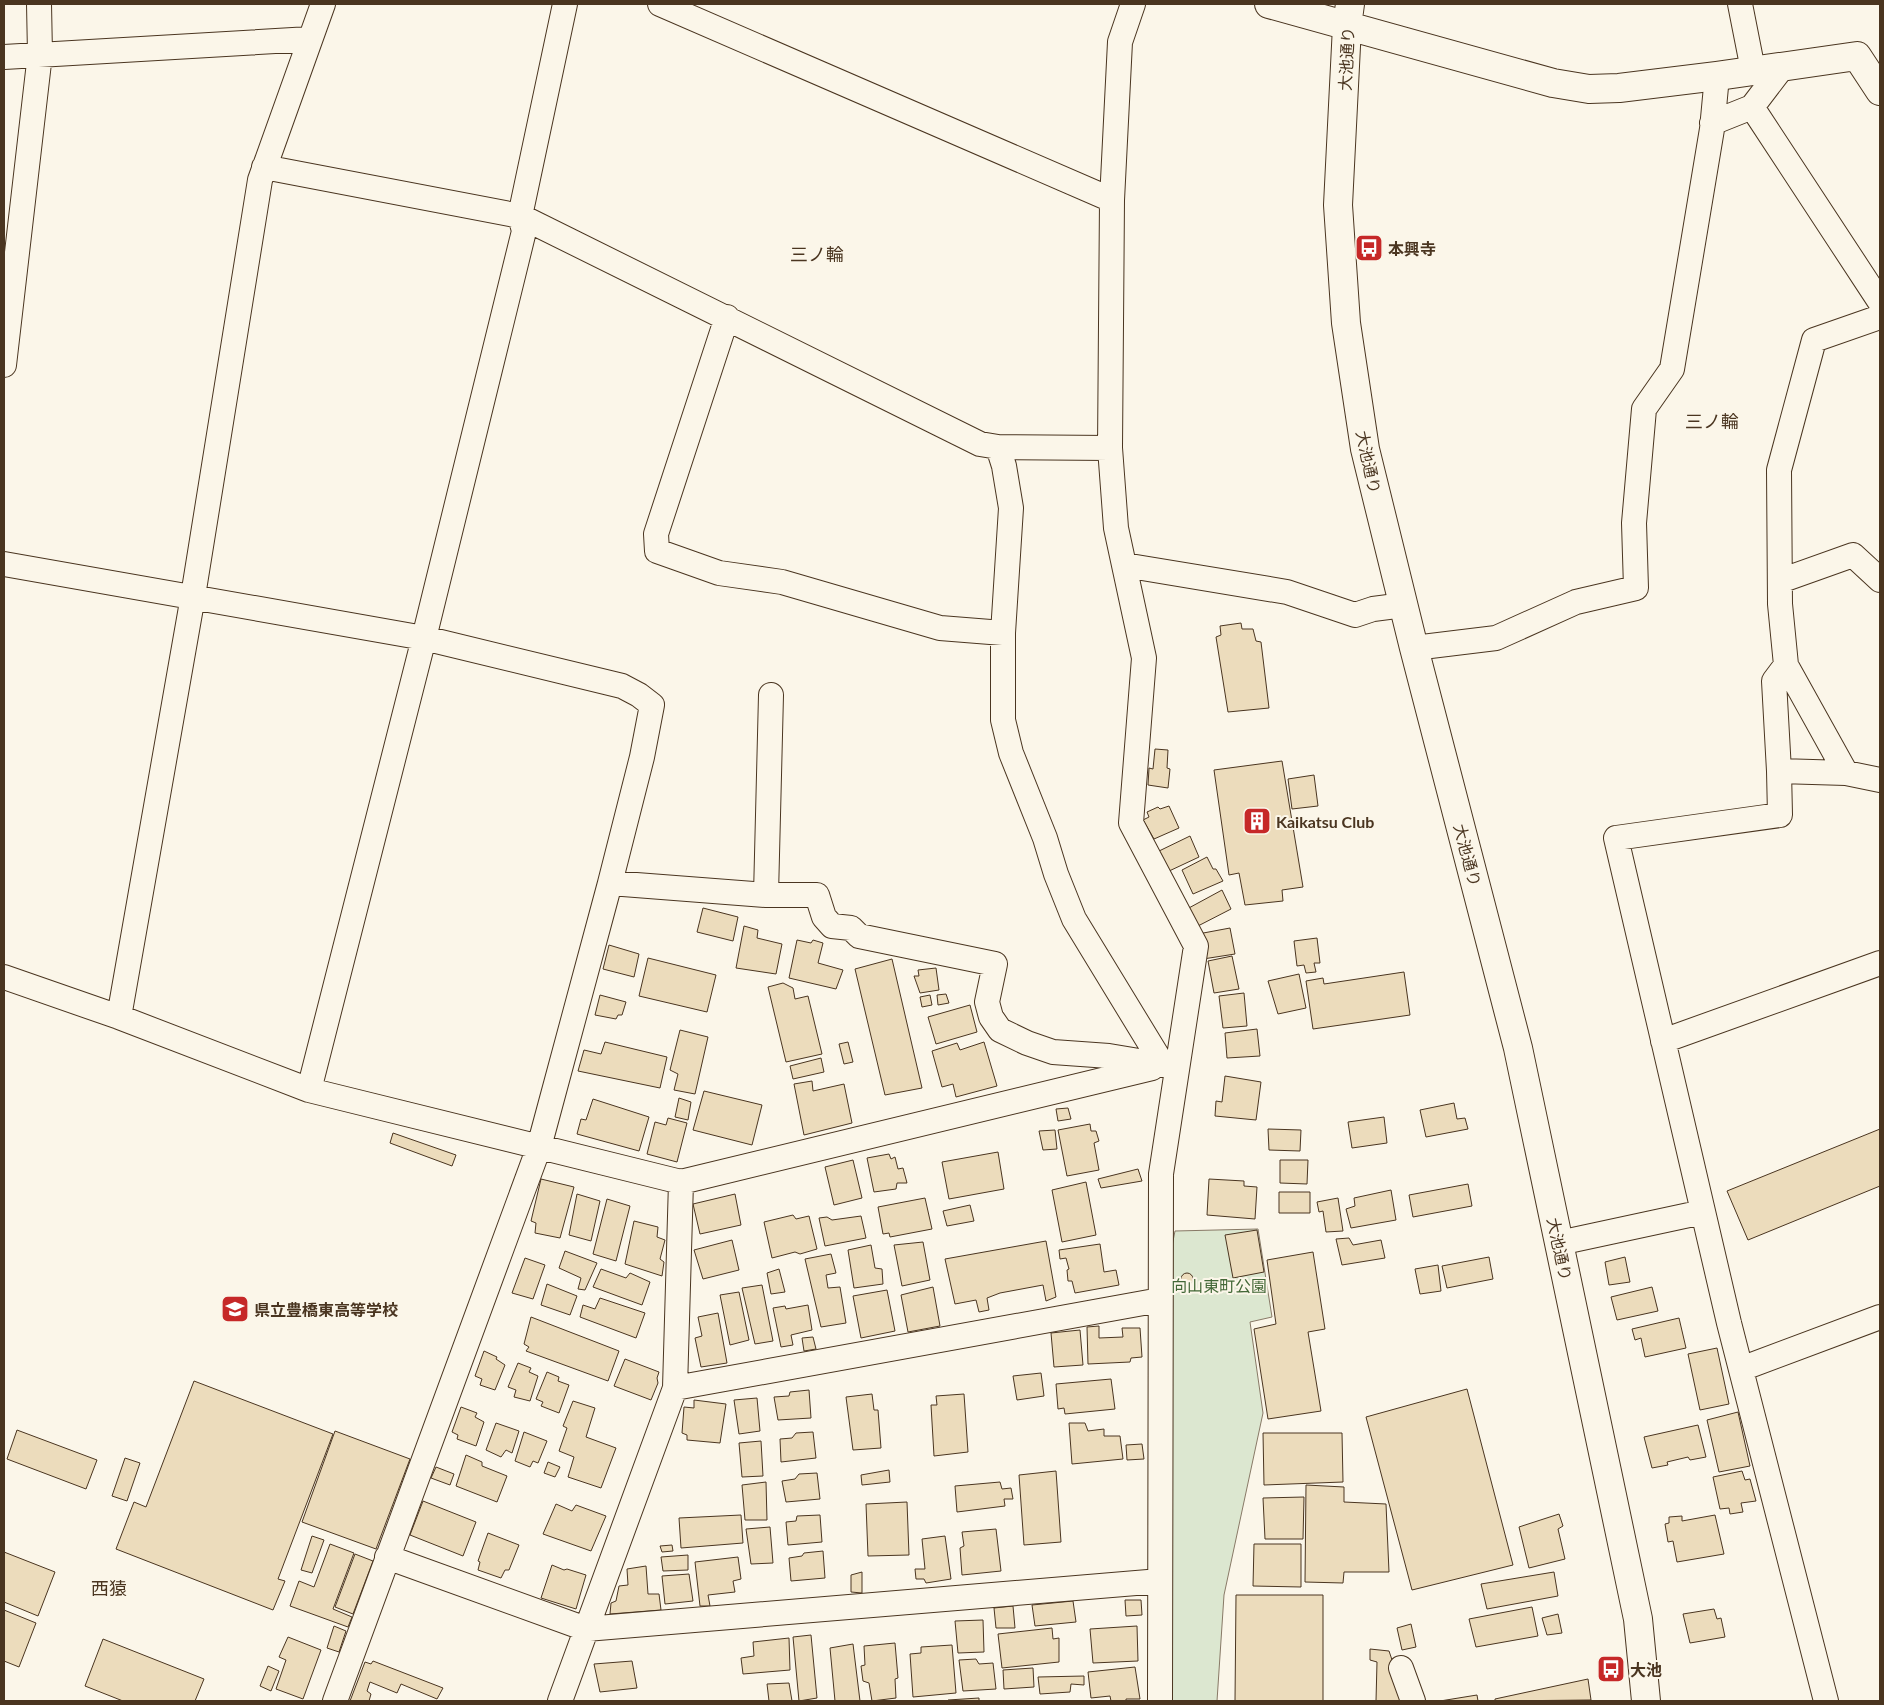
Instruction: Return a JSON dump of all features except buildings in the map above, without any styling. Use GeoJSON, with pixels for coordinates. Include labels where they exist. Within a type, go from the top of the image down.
{"type":"FeatureCollection","features":[{"type":"Feature","properties":{"kind":"street"},"geometry":{"type":"LineString","coordinates":[[4,365],[40,54],[39,4]]}},
{"type":"Feature","properties":{"kind":"street"},"geometry":{"type":"LineString","coordinates":[[119,1017],[193,596],[258,190],[264,167],[324,4]]}},
{"type":"Feature","properties":{"kind":"street"},"geometry":{"type":"LineString","coordinates":[[309,1090],[424,638],[524,231],[520,216],[565,4]]}},
{"type":"Feature","properties":{"kind":"street"},"geometry":{"type":"LineString","coordinates":[[660,4],[1112,200]]}},
{"type":"Feature","properties":{"kind":"street"},"geometry":{"type":"LineString","coordinates":[[1133,4],[1120,42],[1112,200],[1110,448],[1116,528],[1144,658],[1131,823],[1196,946],[1169,1074],[1161,1174],[1160,1701]]}},
{"type":"Feature","properties":{"kind":"street"},"geometry":{"type":"LineString","coordinates":[[1269,4],[1349,15],[1553,83],[1589,89],[1620,88],[1857,56],[1880,91]]}},
{"type":"Feature","properties":{"kind":"street"},"geometry":{"type":"LineString","coordinates":[[1740,4],[1753,70]]}},
{"type":"Feature","properties":{"kind":"street","name":"大池通り"},"geometry":{"type":"LineString","coordinates":[[1349,15],[1338,205],[1346,323],[1364,449],[1518,1048],[1638,1619],[1646,1701]]}},
{"type":"Feature","properties":{"kind":"street"},"geometry":{"type":"LineString","coordinates":[[4,56],[310,39]]}},
{"type":"Feature","properties":{"kind":"street"},"geometry":{"type":"LineString","coordinates":[[1712,123],[1752,107],[1784,65]]}},
{"type":"Feature","properties":{"kind":"street"},"geometry":{"type":"LineString","coordinates":[[1414,648],[1496,638],[1576,602],[1636,588],[1634,523],[1644,409],[1672,369],[1712,123],[1717,76]]}},
{"type":"Feature","properties":{"kind":"street"},"geometry":{"type":"LineString","coordinates":[[1752,107],[1880,302]]}},
{"type":"Feature","properties":{"kind":"street"},"geometry":{"type":"LineString","coordinates":[[264,167],[520,216],[980,444],[998,448],[1110,448]]}},
{"type":"Feature","properties":{"kind":"street"},"geometry":{"type":"LineString","coordinates":[[727,317],[656,534],[657,551],[719,573],[782,582],[940,628],[1003,633]]}},
{"type":"Feature","properties":{"kind":"street"},"geometry":{"type":"LineString","coordinates":[[1846,773],[1786,665],[1780,604],[1779,470],[1814,340],[1880,317]]}},
{"type":"Feature","properties":{"kind":"street"},"geometry":{"type":"LineString","coordinates":[[998,448],[1004,466],[1011,508],[1003,633],[1003,720],[1011,753],[1045,838],[1056,874],[1074,919],[1169,1074]]}},
{"type":"Feature","properties":{"kind":"street"},"geometry":{"type":"LineString","coordinates":[[1780,581],[1853,555],[1880,580]]}},
{"type":"Feature","properties":{"kind":"street"},"geometry":{"type":"LineString","coordinates":[[4,564],[424,638],[622,686],[652,705],[642,757],[610,883],[539,1147],[335,1701]]}},
{"type":"Feature","properties":{"kind":"street"},"geometry":{"type":"LineString","coordinates":[[1124,565],[1287,592],[1355,614],[1373,609],[1404,605]]}},
{"type":"Feature","properties":{"kind":"street"},"geometry":{"type":"LineString","coordinates":[[1786,665],[1774,681],[1780,815],[1616,838],[1741,1369],[1826,1701]]}},
{"type":"Feature","properties":{"kind":"street"},"geometry":{"type":"LineString","coordinates":[[766,895],[771,695]]}},
{"type":"Feature","properties":{"kind":"street"},"geometry":{"type":"LineString","coordinates":[[1779,771],[1846,773],[1880,780]]}},
{"type":"Feature","properties":{"kind":"street"},"geometry":{"type":"LineString","coordinates":[[610,883],[766,895],[817,894],[824,917],[832,926],[851,928],[859,936],[995,964],[987,1002],[991,1017],[1000,1030],[1027,1043],[1053,1052],[1108,1056],[1169,1074]]}},
{"type":"Feature","properties":{"kind":"street"},"geometry":{"type":"LineString","coordinates":[[1663,1041],[1880,963]]}},
{"type":"Feature","properties":{"kind":"street"},"geometry":{"type":"LineString","coordinates":[[4,977],[119,1017],[309,1090],[681,1182],[1169,1074]]}},
{"type":"Feature","properties":{"kind":"street"},"geometry":{"type":"LineString","coordinates":[[560,1701],[675,1388],[681,1182]]}},
{"type":"Feature","properties":{"kind":"street"},"geometry":{"type":"LineString","coordinates":[[1559,1243],[1703,1212]]}},
{"type":"Feature","properties":{"kind":"street"},"geometry":{"type":"LineString","coordinates":[[675,1388],[1160,1300]]}},
{"type":"Feature","properties":{"kind":"street"},"geometry":{"type":"LineString","coordinates":[[1741,1369],[1880,1317]]}},
{"type":"Feature","properties":{"kind":"street"},"geometry":{"type":"LineString","coordinates":[[387,1557],[586,1628],[1160,1581]]}},
{"type":"Feature","properties":{"kind":"street"},"geometry":{"type":"LineString","coordinates":[[1401,1668],[1413,1701]]}},
{"type":"Feature","properties":{"kind":"green space","name":"向山東町公園"},"geometry":{"type":"Polygon","coordinates":[[[1258,1229],[1272,1317],[1250,1322],[1263,1413],[1224,1595],[1217,1701],[1171,1701],[1171,1251],[1175,1231],[1258,1229]]]}},
{"type":"Feature","properties":{"kind":"place","name":"本興寺"},"geometry":{"type":"Point","coordinates":[1369,248]}},
{"type":"Feature","properties":{"kind":"place","name":"Kaikatsu Club"},"geometry":{"type":"Point","coordinates":[1257,821]}},
{"type":"Feature","properties":{"kind":"place","name":"県立豊橋東高等学校"},"geometry":{"type":"Point","coordinates":[235,1309]}},
{"type":"Feature","properties":{"kind":"place","name":"大池"},"geometry":{"type":"Point","coordinates":[1611,1669]}},
{"type":"Feature","properties":{"kind":"district","name":"三ノ輪"},"geometry":{"type":"Point","coordinates":[817,254]}},
{"type":"Feature","properties":{"kind":"district","name":"三ノ輪"},"geometry":{"type":"Point","coordinates":[1712,421]}},
{"type":"Feature","properties":{"kind":"district","name":"西猿"},"geometry":{"type":"Point","coordinates":[109,1588]}}]}
